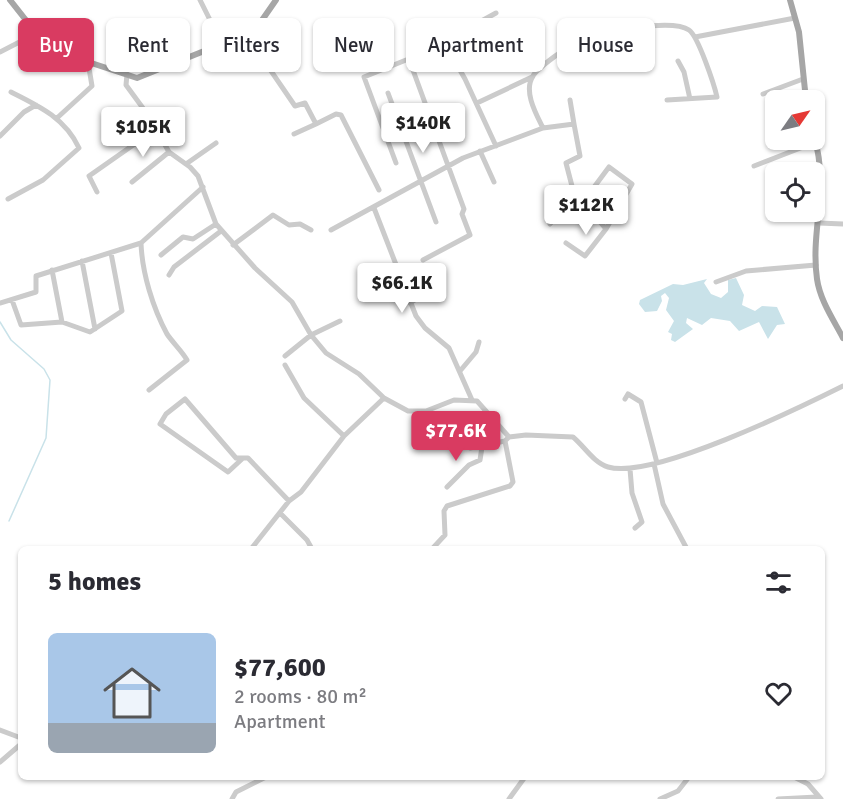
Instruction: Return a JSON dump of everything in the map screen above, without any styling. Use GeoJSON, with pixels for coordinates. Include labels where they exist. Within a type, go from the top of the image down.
{"type":"FeatureCollection","features":[{"type":"Feature","properties":{"kind":"main road"},"geometry":{"type":"LineString","coordinates":[[10,0],[23,18]]}},
{"type":"Feature","properties":{"kind":"main road"},"geometry":{"type":"LineString","coordinates":[[789,0],[795,18],[805,90]]}},
{"type":"Feature","properties":{"kind":"main road"},"geometry":{"type":"LineString","coordinates":[[263,18],[272,2]]}},
{"type":"Feature","properties":{"kind":"main road"},"geometry":{"type":"LineString","coordinates":[[94,64],[143,77],[202,52]]}},
{"type":"Feature","properties":{"kind":"main road"},"geometry":{"type":"LineString","coordinates":[[817,150],[822,178],[816,265],[820,291],[843,338]]}},
{"type":"Feature","properties":{"kind":"street"},"geometry":{"type":"LineString","coordinates":[[200,0],[209,18]]}},
{"type":"Feature","properties":{"kind":"street"},"geometry":{"type":"LineString","coordinates":[[489,18],[496,14]]}},
{"type":"Feature","properties":{"kind":"street"},"geometry":{"type":"LineString","coordinates":[[695,37],[795,18]]}},
{"type":"Feature","properties":{"kind":"street"},"geometry":{"type":"LineString","coordinates":[[477,103],[532,77],[579,40],[621,30],[682,26],[691,31],[695,37],[711,74],[717,97],[667,100]]}},
{"type":"Feature","properties":{"kind":"street"},"geometry":{"type":"LineString","coordinates":[[0,52],[18,43]]}},
{"type":"Feature","properties":{"kind":"street"},"geometry":{"type":"LineString","coordinates":[[396,163],[364,77],[406,60],[410,62],[464,209],[462,214],[469,238],[423,260]]}},
{"type":"Feature","properties":{"kind":"street"},"geometry":{"type":"LineString","coordinates":[[678,61],[684,72],[690,99]]}},
{"type":"Feature","properties":{"kind":"street"},"geometry":{"type":"LineString","coordinates":[[57,118],[92,86],[90,72]]}},
{"type":"Feature","properties":{"kind":"street"},"geometry":{"type":"LineString","coordinates":[[272,72],[295,106],[305,104],[316,124]]}},
{"type":"Feature","properties":{"kind":"street"},"geometry":{"type":"LineString","coordinates":[[461,72],[496,146]]}},
{"type":"Feature","properties":{"kind":"street"},"geometry":{"type":"LineString","coordinates":[[127,74],[126,85],[169,152],[186,164],[203,187],[216,224],[233,245],[292,302],[310,335],[326,353],[359,374],[384,398],[416,412],[454,400],[472,399]]}},
{"type":"Feature","properties":{"kind":"street"},"geometry":{"type":"LineString","coordinates":[[532,77],[532,103],[543,128]]}},
{"type":"Feature","properties":{"kind":"street"},"geometry":{"type":"LineString","coordinates":[[764,93],[803,79]]}},
{"type":"Feature","properties":{"kind":"street"},"geometry":{"type":"LineString","coordinates":[[8,199],[43,180],[79,148],[72,132],[57,118],[11,93]]}},
{"type":"Feature","properties":{"kind":"street"},"geometry":{"type":"LineString","coordinates":[[388,93],[436,222]]}},
{"type":"Feature","properties":{"kind":"street"},"geometry":{"type":"LineString","coordinates":[[570,100],[580,156],[566,163],[573,190],[606,229]]}},
{"type":"Feature","properties":{"kind":"street"},"geometry":{"type":"LineString","coordinates":[[0,136],[24,112],[36,105]]}},
{"type":"Feature","properties":{"kind":"street"},"geometry":{"type":"LineString","coordinates":[[294,134],[336,114],[341,115],[380,190]]}},
{"type":"Feature","properties":{"kind":"street"},"geometry":{"type":"LineString","coordinates":[[331,230],[447,166],[480,151],[543,128],[574,124]]}},
{"type":"Feature","properties":{"kind":"street"},"geometry":{"type":"LineString","coordinates":[[97,192],[89,176],[156,129]]}},
{"type":"Feature","properties":{"kind":"street"},"geometry":{"type":"LineString","coordinates":[[186,164],[216,143]]}},
{"type":"Feature","properties":{"kind":"street"},"geometry":{"type":"LineString","coordinates":[[754,166],[790,150]]}},
{"type":"Feature","properties":{"kind":"street"},"geometry":{"type":"LineString","coordinates":[[480,151],[494,182]]}},
{"type":"Feature","properties":{"kind":"street"},"geometry":{"type":"LineString","coordinates":[[132,182],[169,152]]}},
{"type":"Feature","properties":{"kind":"street"},"geometry":{"type":"LineString","coordinates":[[566,243],[585,256],[606,229],[631,189],[631,182],[609,167],[584,202]]}},
{"type":"Feature","properties":{"kind":"street"},"geometry":{"type":"LineString","coordinates":[[0,303],[36,292],[36,276],[141,243],[203,187]]}},
{"type":"Feature","properties":{"kind":"street"},"geometry":{"type":"LineString","coordinates":[[550,224],[570,200],[573,190]]}},
{"type":"Feature","properties":{"kind":"street"},"geometry":{"type":"LineString","coordinates":[[374,208],[410,303],[425,328],[449,348],[472,399],[483,406],[507,439],[513,482],[510,486],[447,506],[444,511],[445,535],[435,546]]}},
{"type":"Feature","properties":{"kind":"street"},"geometry":{"type":"LineString","coordinates":[[233,245],[273,215],[289,225],[300,224],[311,230]]}},
{"type":"Feature","properties":{"kind":"street"},"geometry":{"type":"LineString","coordinates":[[819,223],[843,224]]}},
{"type":"Feature","properties":{"kind":"street"},"geometry":{"type":"LineString","coordinates":[[161,255],[183,237],[193,239],[216,224]]}},
{"type":"Feature","properties":{"kind":"street"},"geometry":{"type":"LineString","coordinates":[[169,275],[174,267],[221,231]]}},
{"type":"Feature","properties":{"kind":"street"},"geometry":{"type":"LineString","coordinates":[[141,243],[143,267],[160,319],[175,346],[187,360],[149,390]]}},
{"type":"Feature","properties":{"kind":"street"},"geometry":{"type":"LineString","coordinates":[[12,300],[21,325],[62,322],[90,332],[122,311],[111,253]]}},
{"type":"Feature","properties":{"kind":"street"},"geometry":{"type":"LineString","coordinates":[[82,261],[95,329]]}},
{"type":"Feature","properties":{"kind":"street"},"geometry":{"type":"LineString","coordinates":[[716,282],[746,271],[816,265]]}},
{"type":"Feature","properties":{"kind":"street"},"geometry":{"type":"LineString","coordinates":[[52,270],[62,322]]}},
{"type":"Feature","properties":{"kind":"street"},"geometry":{"type":"LineString","coordinates":[[410,303],[426,293],[435,299],[442,295]]}},
{"type":"Feature","properties":{"kind":"street"},"geometry":{"type":"LineString","coordinates":[[285,357],[310,335],[340,321]]}},
{"type":"Feature","properties":{"kind":"street"},"geometry":{"type":"LineString","coordinates":[[460,371],[471,359],[479,342]]}},
{"type":"Feature","properties":{"kind":"street"},"geometry":{"type":"LineString","coordinates":[[285,364],[304,398],[344,436]]}},
{"type":"Feature","properties":{"kind":"street"},"geometry":{"type":"LineString","coordinates":[[452,432],[470,448],[535,435],[573,437],[608,467],[630,469],[656,464],[706,447],[843,386]]}},
{"type":"Feature","properties":{"kind":"street"},"geometry":{"type":"LineString","coordinates":[[625,399],[628,394],[641,402],[663,504],[685,546]]}},
{"type":"Feature","properties":{"kind":"street"},"geometry":{"type":"LineString","coordinates":[[253,546],[289,501],[301,492],[344,436],[384,398]]}},
{"type":"Feature","properties":{"kind":"street"},"geometry":{"type":"LineString","coordinates":[[242,459],[228,472],[160,424],[166,414],[185,399],[236,458],[248,458],[289,501]]}},
{"type":"Feature","properties":{"kind":"street"},"geometry":{"type":"LineString","coordinates":[[447,487],[470,465],[480,460],[482,447]]}},
{"type":"Feature","properties":{"kind":"street"},"geometry":{"type":"LineString","coordinates":[[630,469],[632,494],[642,522],[635,528]]}},
{"type":"Feature","properties":{"kind":"street"},"geometry":{"type":"LineString","coordinates":[[280,513],[310,546]]}},
{"type":"Feature","properties":{"kind":"street"},"geometry":{"type":"LineString","coordinates":[[0,730],[18,737]]}},
{"type":"Feature","properties":{"kind":"street"},"geometry":{"type":"LineString","coordinates":[[0,762],[18,747]]}},
{"type":"Feature","properties":{"kind":"street"},"geometry":{"type":"LineString","coordinates":[[232,799],[236,792],[260,780]]}},
{"type":"Feature","properties":{"kind":"street"},"geometry":{"type":"LineString","coordinates":[[509,799],[523,780]]}},
{"type":"Feature","properties":{"kind":"street"},"geometry":{"type":"LineString","coordinates":[[660,799],[678,791],[687,780]]}},
{"type":"Feature","properties":{"kind":"street"},"geometry":{"type":"LineString","coordinates":[[800,780],[808,784],[819,798]]}},
{"type":"Feature","properties":{"kind":"street"},"geometry":{"type":"LineString","coordinates":[[778,799],[819,798]]}},
{"type":"Feature","properties":{"kind":"water"},"geometry":{"type":"Polygon","coordinates":[[[736,278],[744,295],[742,305],[755,311],[762,306],[777,307],[785,324],[777,325],[768,339],[759,322],[739,331],[730,321],[711,318],[702,325],[687,318],[686,323],[693,329],[675,342],[671,340],[672,334],[668,332],[674,321],[666,310],[669,298],[665,293],[661,296],[662,301],[657,311],[645,312],[639,304],[640,300],[673,284],[683,285],[707,279],[704,283],[711,294],[721,298],[728,292],[728,280],[736,278]]]}},
{"type":"Feature","properties":{"kind":"waterway"},"geometry":{"type":"LineString","coordinates":[[0,322],[11,340],[44,369],[50,380],[46,438],[9,521]]}}]}
